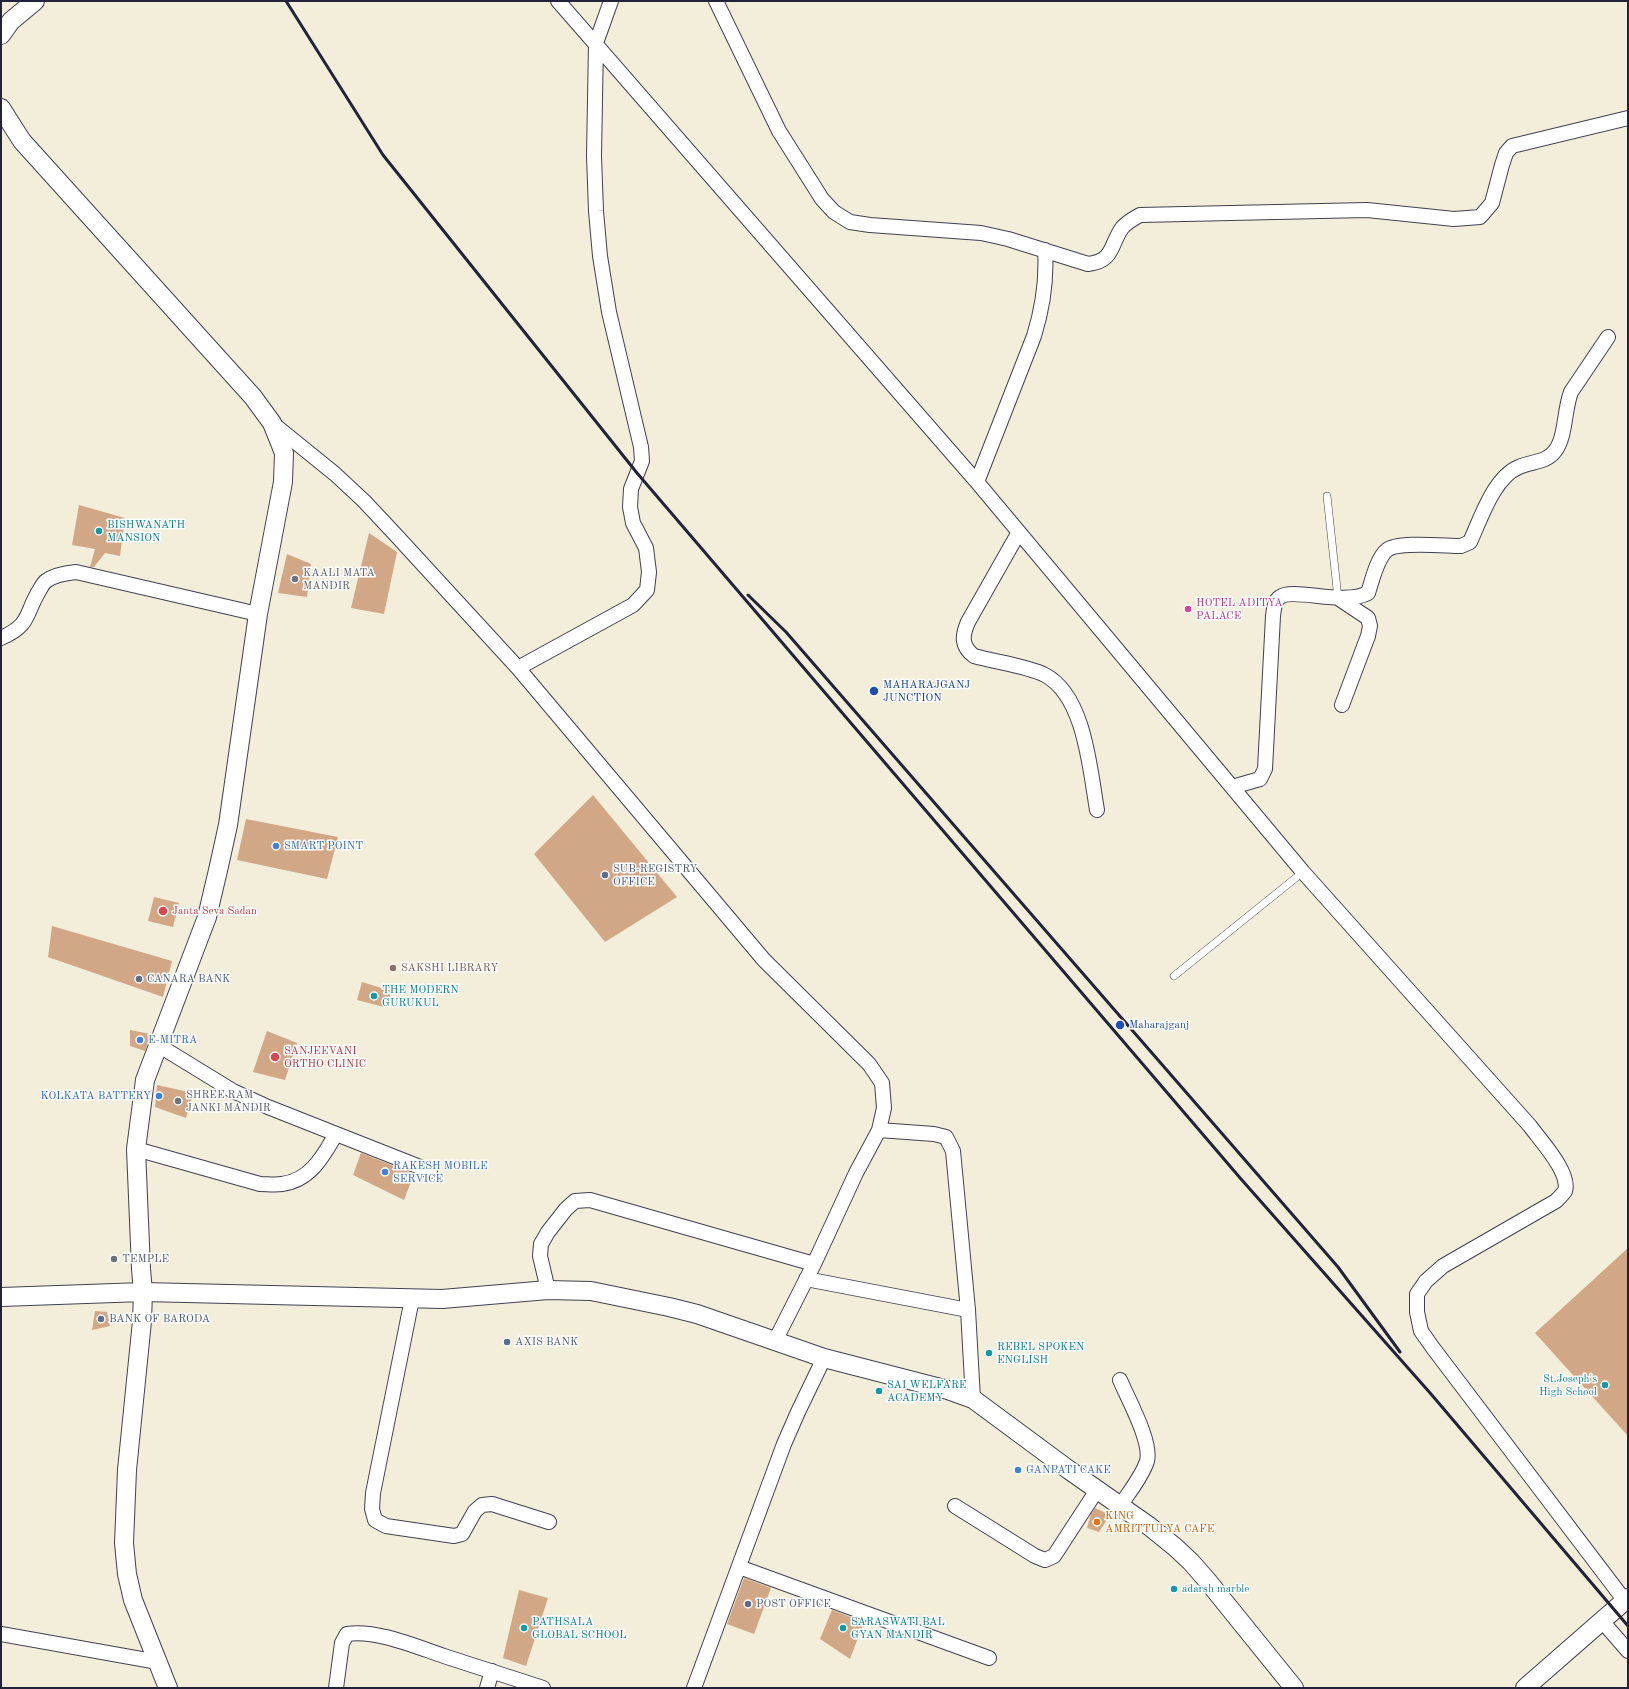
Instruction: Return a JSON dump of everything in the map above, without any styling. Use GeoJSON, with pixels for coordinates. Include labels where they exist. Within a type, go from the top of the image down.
{"type":"FeatureCollection","features":[{"type":"Feature","properties":{"kind":"street"},"geometry":{"type":"LineString","coordinates":[[1,35],[11,20],[35,1]]}},
{"type":"Feature","properties":{"kind":"street"},"geometry":{"type":"LineString","coordinates":[[558,1],[977,482],[1303,872],[1530,1126],[1561,1168],[1565,1180],[1564,1191],[1556,1201],[1443,1266],[1426,1282],[1417,1294],[1417,1312],[1421,1330],[1433,1348],[1626,1599],[1525,1688]]}},
{"type":"Feature","properties":{"kind":"street"},"geometry":{"type":"LineString","coordinates":[[518,668],[633,605],[647,590],[649,572],[646,548],[633,523],[630,508],[631,489],[642,461],[641,447],[609,312],[600,256],[594,156],[596,44],[611,1]]}},
{"type":"Feature","properties":{"kind":"street"},"geometry":{"type":"LineString","coordinates":[[716,1],[780,132],[822,199],[834,212],[850,222],[981,233],[1008,239],[1088,264],[1100,263],[1110,253],[1121,229],[1129,221],[1140,215],[1367,210],[1454,219],[1480,217],[1492,203],[1506,153],[1512,146],[1628,118]]}},
{"type":"Feature","properties":{"kind":"street"},"geometry":{"type":"LineString","coordinates":[[1,108],[22,140],[253,397],[272,424],[284,453],[283,482],[258,614],[228,825],[207,917],[145,1080],[136,1149],[139,1239],[143,1292],[142,1321],[127,1470],[124,1543],[127,1574],[133,1600],[168,1688]]}},
{"type":"Feature","properties":{"kind":"street"},"geometry":{"type":"LineString","coordinates":[[977,482],[1034,336],[1040,314],[1046,273],[1044,250]]}},
{"type":"Feature","properties":{"kind":"street"},"geometry":{"type":"LineString","coordinates":[[1232,787],[1260,778],[1265,769],[1274,606],[1281,596],[1290,594],[1338,598],[1360,597],[1368,593],[1381,558],[1387,550],[1396,545],[1461,546],[1470,542],[1488,502],[1496,488],[1506,476],[1519,467],[1548,458],[1556,450],[1561,439],[1565,412],[1571,392],[1608,337]]}},
{"type":"Feature","properties":{"kind":"street"},"geometry":{"type":"LineString","coordinates":[[272,424],[335,474],[364,501],[518,668],[764,960],[869,1064],[882,1083],[884,1108],[879,1130],[856,1173],[814,1264],[775,1341]]}},
{"type":"Feature","properties":{"kind":"street"},"geometry":{"type":"LineString","coordinates":[[1019,532],[968,622],[964,632],[963,642],[968,651],[974,656],[1046,675],[1067,695],[1075,710],[1082,730],[1097,810]]}},
{"type":"Feature","properties":{"kind":"street"},"geometry":{"type":"LineString","coordinates":[[1,638],[18,628],[25,621],[36,596],[46,581],[61,574],[76,572],[258,614]]}},
{"type":"Feature","properties":{"kind":"street"},"geometry":{"type":"LineString","coordinates":[[1338,598],[1368,618],[1370,626],[1368,636],[1342,705]]}},
{"type":"Feature","properties":{"kind":"street"},"geometry":{"type":"LineString","coordinates":[[158,1045],[234,1090],[268,1107],[430,1171]]}},
{"type":"Feature","properties":{"kind":"street"},"geometry":{"type":"LineString","coordinates":[[879,1130],[934,1134],[946,1137],[953,1151],[968,1310],[973,1399]]}},
{"type":"Feature","properties":{"kind":"street"},"geometry":{"type":"LineString","coordinates":[[136,1149],[260,1184],[281,1185],[300,1179],[317,1165],[336,1134]]}},
{"type":"Feature","properties":{"kind":"street"},"geometry":{"type":"LineString","coordinates":[[548,1290],[540,1256],[541,1244],[548,1232],[566,1209],[575,1201],[590,1200],[814,1264]]}},
{"type":"Feature","properties":{"kind":"street"},"geometry":{"type":"LineString","coordinates":[[806,1279],[968,1310]]}},
{"type":"Feature","properties":{"kind":"street"},"geometry":{"type":"LineString","coordinates":[[1,1298],[143,1292],[442,1299],[548,1290],[591,1291],[697,1314],[824,1358],[948,1390],[973,1399],[1097,1490],[1149,1526],[1191,1562],[1294,1688]]}},
{"type":"Feature","properties":{"kind":"street"},"geometry":{"type":"LineString","coordinates":[[412,1299],[373,1493],[372,1508],[375,1520],[386,1526],[454,1536],[462,1534],[475,1511],[482,1505],[492,1504],[549,1522]]}},
{"type":"Feature","properties":{"kind":"street"},"geometry":{"type":"LineString","coordinates":[[694,1688],[740,1567],[784,1444],[824,1358]]}},
{"type":"Feature","properties":{"kind":"street"},"geometry":{"type":"LineString","coordinates":[[1120,1380],[1146,1438],[1148,1450],[1147,1460],[1143,1469],[1120,1506]]}},
{"type":"Feature","properties":{"kind":"street"},"geometry":{"type":"LineString","coordinates":[[955,1506],[1035,1556],[1045,1560],[1054,1556],[1097,1490]]}},
{"type":"Feature","properties":{"kind":"street"},"geometry":{"type":"LineString","coordinates":[[740,1567],[989,1658]]}},
{"type":"Feature","properties":{"kind":"street"},"geometry":{"type":"LineString","coordinates":[[1602,1621],[1628,1651]]}},
{"type":"Feature","properties":{"kind":"street"},"geometry":{"type":"LineString","coordinates":[[336,1688],[342,1643],[347,1634],[357,1632],[372,1634],[543,1688]]}},
{"type":"Feature","properties":{"kind":"street"},"geometry":{"type":"LineString","coordinates":[[1,1634],[158,1662]]}},
{"type":"Feature","properties":{"kind":"street"},"geometry":{"type":"LineString","coordinates":[[487,1688],[492,1671]]}},
{"type":"Feature","properties":{"kind":"lane"},"geometry":{"type":"LineString","coordinates":[[1326,496],[1338,598]]}},
{"type":"Feature","properties":{"kind":"lane"},"geometry":{"type":"LineString","coordinates":[[1174,976],[1303,872]]}},
{"type":"Feature","properties":{"kind":"building","name":"BISHWANATH MANSION"},"geometry":{"type":"Polygon","coordinates":[[[79,505],[125,518],[120,556],[105,553],[94,567],[90,567],[95,549],[72,545],[79,505]]]}},
{"type":"Feature","properties":{"kind":"building"},"geometry":{"type":"Polygon","coordinates":[[[369,533],[397,552],[384,614],[351,608],[369,533]]]}},
{"type":"Feature","properties":{"kind":"building","name":"KAALI MATA MANDIR"},"geometry":{"type":"Polygon","coordinates":[[[287,554],[311,564],[307,597],[278,593],[287,554]]]}},
{"type":"Feature","properties":{"kind":"building","name":"SUB-REGISTRY OFFICE"},"geometry":{"type":"Polygon","coordinates":[[[593,795],[677,897],[605,942],[534,854],[593,795]]]}},
{"type":"Feature","properties":{"kind":"building","name":"SMART POINT"},"geometry":{"type":"Polygon","coordinates":[[[246,819],[338,837],[327,879],[237,860],[246,819]]]}},
{"type":"Feature","properties":{"kind":"building"},"geometry":{"type":"Polygon","coordinates":[[[154,897],[179,903],[173,927],[148,921],[154,897]]]}},
{"type":"Feature","properties":{"kind":"building","name":"CANARA BANK"},"geometry":{"type":"Polygon","coordinates":[[[52,926],[172,961],[163,997],[48,957],[52,926]]]}},
{"type":"Feature","properties":{"kind":"building","name":"THE MODERN GURUKUL"},"geometry":{"type":"Polygon","coordinates":[[[362,982],[391,991],[388,1008],[357,1000],[362,982]]]}},
{"type":"Feature","properties":{"kind":"building","name":"E-MITRA"},"geometry":{"type":"Polygon","coordinates":[[[130,1030],[151,1034],[145,1051],[130,1046],[130,1030]]]}},
{"type":"Feature","properties":{"kind":"building","name":"SANJEEVANI ORTHO CLINIC"},"geometry":{"type":"Polygon","coordinates":[[[267,1031],[297,1043],[285,1080],[253,1072],[267,1031]]]}},
{"type":"Feature","properties":{"kind":"building","name":"SHREE RAM JANKI MANDIR"},"geometry":{"type":"Polygon","coordinates":[[[157,1085],[193,1093],[186,1118],[155,1107],[157,1085]]]}},
{"type":"Feature","properties":{"kind":"building","name":"RAKESH MOBILE SERVICE"},"geometry":{"type":"Polygon","coordinates":[[[361,1153],[414,1174],[404,1200],[353,1175],[361,1153]]]}},
{"type":"Feature","properties":{"kind":"building","name":"St.Joseph's High School"},"geometry":{"type":"Polygon","coordinates":[[[1628,1248],[1628,1436],[1535,1333],[1628,1248]]]}},
{"type":"Feature","properties":{"kind":"building","name":"BANK OF BARODA"},"geometry":{"type":"Polygon","coordinates":[[[95,1311],[107,1312],[110,1326],[92,1330],[95,1311]]]}},
{"type":"Feature","properties":{"kind":"building","name":"KING AMRITTULYA CAFE"},"geometry":{"type":"Polygon","coordinates":[[[1095,1508],[1110,1515],[1099,1532],[1087,1528],[1091,1514],[1095,1508]]]}},
{"type":"Feature","properties":{"kind":"building","name":"POST OFFICE"},"geometry":{"type":"Polygon","coordinates":[[[744,1578],[771,1588],[754,1634],[727,1624],[744,1578]]]}},
{"type":"Feature","properties":{"kind":"building","name":"PATHSALA GLOBAL SCHOOL"},"geometry":{"type":"Polygon","coordinates":[[[519,1590],[548,1598],[526,1666],[503,1658],[519,1590]]]}},
{"type":"Feature","properties":{"kind":"building","name":"SARASWATI BAL GYAN MANDIR"},"geometry":{"type":"Polygon","coordinates":[[[832,1610],[864,1622],[850,1659],[820,1639],[832,1610]]]}},
{"type":"Feature","properties":{"kind":"railway"},"geometry":{"type":"LineString","coordinates":[[286,1],[383,155],[637,473],[1241,1179],[1431,1394],[1628,1626]]}},
{"type":"Feature","properties":{"kind":"railway"},"geometry":{"type":"LineString","coordinates":[[748,595],[786,632],[1338,1267],[1400,1352]]}},
{"type":"Feature","properties":{"kind":"place","name":"BISHWANATH MANSION"},"geometry":{"type":"Point","coordinates":[99,531]}},
{"type":"Feature","properties":{"kind":"place","name":"KAALI MATA MANDIR"},"geometry":{"type":"Point","coordinates":[295,579]}},
{"type":"Feature","properties":{"kind":"place","name":"HOTEL ADITYA PALACE"},"geometry":{"type":"Point","coordinates":[1188,609]}},
{"type":"Feature","properties":{"kind":"place","name":"MAHARAJGANJ JUNCTION"},"geometry":{"type":"Point","coordinates":[874,691]}},
{"type":"Feature","properties":{"kind":"place","name":"SMART POINT"},"geometry":{"type":"Point","coordinates":[276,846]}},
{"type":"Feature","properties":{"kind":"place","name":"SUB-REGISTRY OFFICE"},"geometry":{"type":"Point","coordinates":[605,875]}},
{"type":"Feature","properties":{"kind":"place","name":"Janta Seva Sadan"},"geometry":{"type":"Point","coordinates":[163,911]}},
{"type":"Feature","properties":{"kind":"place","name":"SAKSHI LIBRARY"},"geometry":{"type":"Point","coordinates":[393,968]}},
{"type":"Feature","properties":{"kind":"place","name":"CANARA BANK"},"geometry":{"type":"Point","coordinates":[139,979]}},
{"type":"Feature","properties":{"kind":"place","name":"THE MODERN GURUKUL"},"geometry":{"type":"Point","coordinates":[374,996]}},
{"type":"Feature","properties":{"kind":"place","name":"Maharajganj"},"geometry":{"type":"Point","coordinates":[1120,1025]}},
{"type":"Feature","properties":{"kind":"place","name":"E-MITRA"},"geometry":{"type":"Point","coordinates":[140,1040]}},
{"type":"Feature","properties":{"kind":"place","name":"SANJEEVANI ORTHO CLINIC"},"geometry":{"type":"Point","coordinates":[275,1057]}},
{"type":"Feature","properties":{"kind":"place","name":"KOLKATA BATTERY"},"geometry":{"type":"Point","coordinates":[159,1096]}},
{"type":"Feature","properties":{"kind":"place","name":"SHREE RAM JANKI MANDIR"},"geometry":{"type":"Point","coordinates":[178,1101]}},
{"type":"Feature","properties":{"kind":"place","name":"RAKESH MOBILE SERVICE"},"geometry":{"type":"Point","coordinates":[385,1172]}},
{"type":"Feature","properties":{"kind":"place","name":"TEMPLE"},"geometry":{"type":"Point","coordinates":[114,1259]}},
{"type":"Feature","properties":{"kind":"place","name":"BANK OF BARODA"},"geometry":{"type":"Point","coordinates":[101,1319]}},
{"type":"Feature","properties":{"kind":"place","name":"AXIS BANK"},"geometry":{"type":"Point","coordinates":[507,1342]}},
{"type":"Feature","properties":{"kind":"place","name":"REBEL SPOKEN ENGLISH"},"geometry":{"type":"Point","coordinates":[989,1353]}},
{"type":"Feature","properties":{"kind":"place","name":"St.Joseph's High School"},"geometry":{"type":"Point","coordinates":[1605,1385]}},
{"type":"Feature","properties":{"kind":"place","name":"SAI WELFARE ACADEMY"},"geometry":{"type":"Point","coordinates":[879,1391]}},
{"type":"Feature","properties":{"kind":"place","name":"GANPATI CAKE"},"geometry":{"type":"Point","coordinates":[1018,1470]}},
{"type":"Feature","properties":{"kind":"place","name":"KING AMRITTULYA CAFE"},"geometry":{"type":"Point","coordinates":[1097,1522]}},
{"type":"Feature","properties":{"kind":"place","name":"adarsh marble"},"geometry":{"type":"Point","coordinates":[1174,1589]}},
{"type":"Feature","properties":{"kind":"place","name":"POST OFFICE"},"geometry":{"type":"Point","coordinates":[748,1604]}},
{"type":"Feature","properties":{"kind":"place","name":"PATHSALA GLOBAL SCHOOL"},"geometry":{"type":"Point","coordinates":[524,1628]}},
{"type":"Feature","properties":{"kind":"place","name":"SARASWATI BAL GYAN MANDIR"},"geometry":{"type":"Point","coordinates":[843,1628]}}]}
